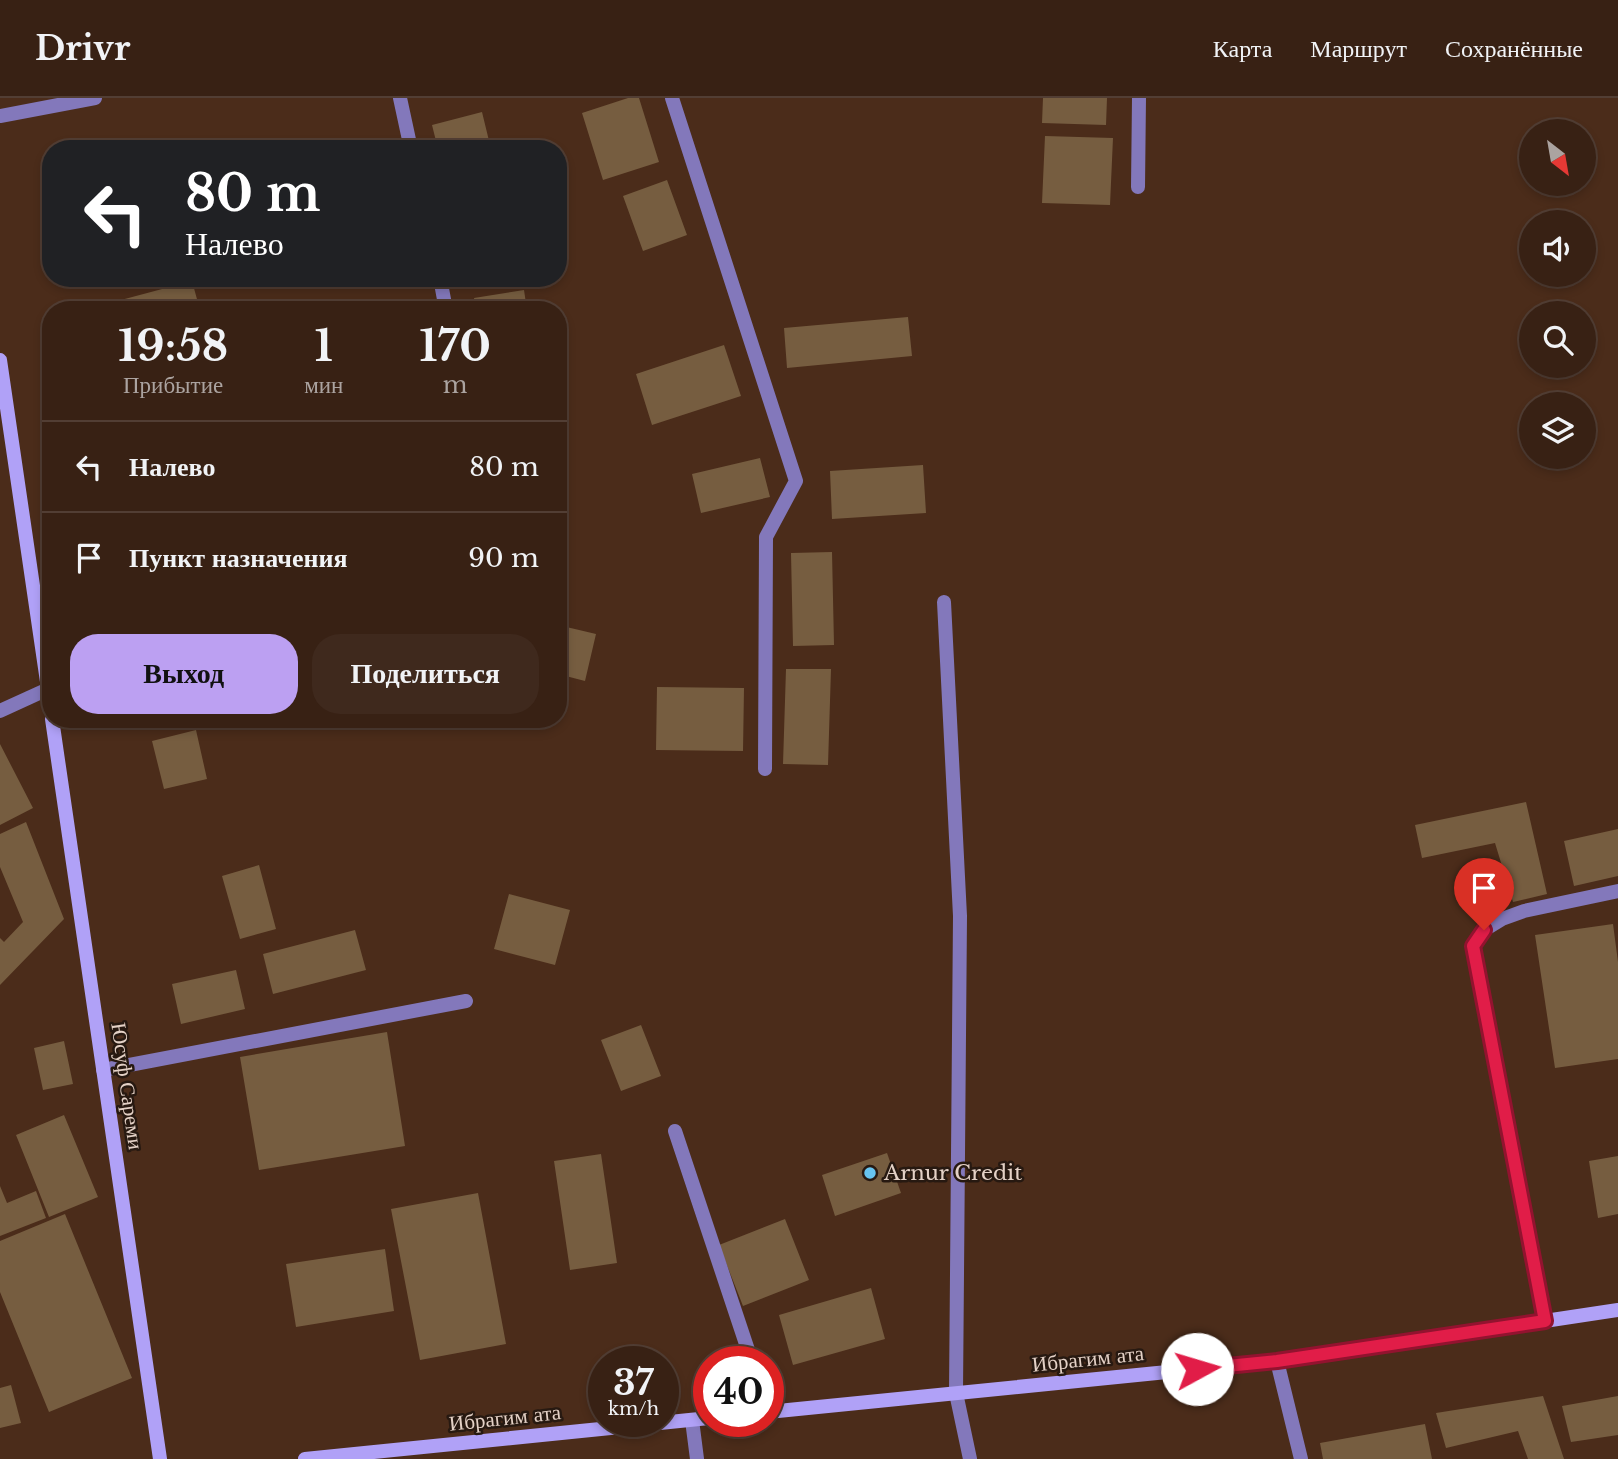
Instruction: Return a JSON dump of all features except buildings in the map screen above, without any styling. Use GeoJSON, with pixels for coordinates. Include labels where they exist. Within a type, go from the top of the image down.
{"type":"FeatureCollection","features":[{"type":"Feature","properties":{"kind":"street"},"geometry":{"type":"LineString","coordinates":[[0,116],[95,98]]}},
{"type":"Feature","properties":{"kind":"street"},"geometry":{"type":"LineString","coordinates":[[400,98],[409,140]]}},
{"type":"Feature","properties":{"kind":"street"},"geometry":{"type":"LineString","coordinates":[[671,98],[796,481],[766,537],[765,769]]}},
{"type":"Feature","properties":{"kind":"street"},"geometry":{"type":"LineString","coordinates":[[1138,187],[1139,98]]}},
{"type":"Feature","properties":{"kind":"street"},"geometry":{"type":"LineString","coordinates":[[0,360],[42,648]]}},
{"type":"Feature","properties":{"kind":"street"},"geometry":{"type":"LineString","coordinates":[[944,603],[960,916],[956,1393],[970,1459]]}},
{"type":"Feature","properties":{"kind":"street"},"geometry":{"type":"LineString","coordinates":[[0,710],[42,692]]}},
{"type":"Feature","properties":{"kind":"street","name":"Юсуф Сареми"},"geometry":{"type":"LineString","coordinates":[[53,728],[160,1459]]}},
{"type":"Feature","properties":{"kind":"street"},"geometry":{"type":"LineString","coordinates":[[1545,1321],[1473,946],[1484,930],[1502,919],[1524,911],[1618,891]]}},
{"type":"Feature","properties":{"kind":"street"},"geometry":{"type":"LineString","coordinates":[[103,1070],[466,1001]]}},
{"type":"Feature","properties":{"kind":"street"},"geometry":{"type":"LineString","coordinates":[[675,1131],[747,1346]]}},
{"type":"Feature","properties":{"kind":"street","name":"Ибрагим ата"},"geometry":{"type":"LineString","coordinates":[[784,1410],[1277,1361],[1618,1310]]}},
{"type":"Feature","properties":{"kind":"street"},"geometry":{"type":"LineString","coordinates":[[1277,1361],[1301,1459]]}},
{"type":"Feature","properties":{"kind":"street"},"geometry":{"type":"LineString","coordinates":[[692,1420],[697,1459]]}},
{"type":"Feature","properties":{"kind":"street","name":"Ибрагим ата"},"geometry":{"type":"LineString","coordinates":[[305,1459],[692,1420]]}},
{"type":"Feature","properties":{"kind":"place","name":"Arnur Credit"},"geometry":{"type":"Point","coordinates":[870,1173]}},
{"type":"Feature","properties":{"kind":"route"},"geometry":{"type":"LineString","coordinates":[[1197,1369],[1277,1361],[1545,1321],[1473,946],[1484,930]]}}]}
